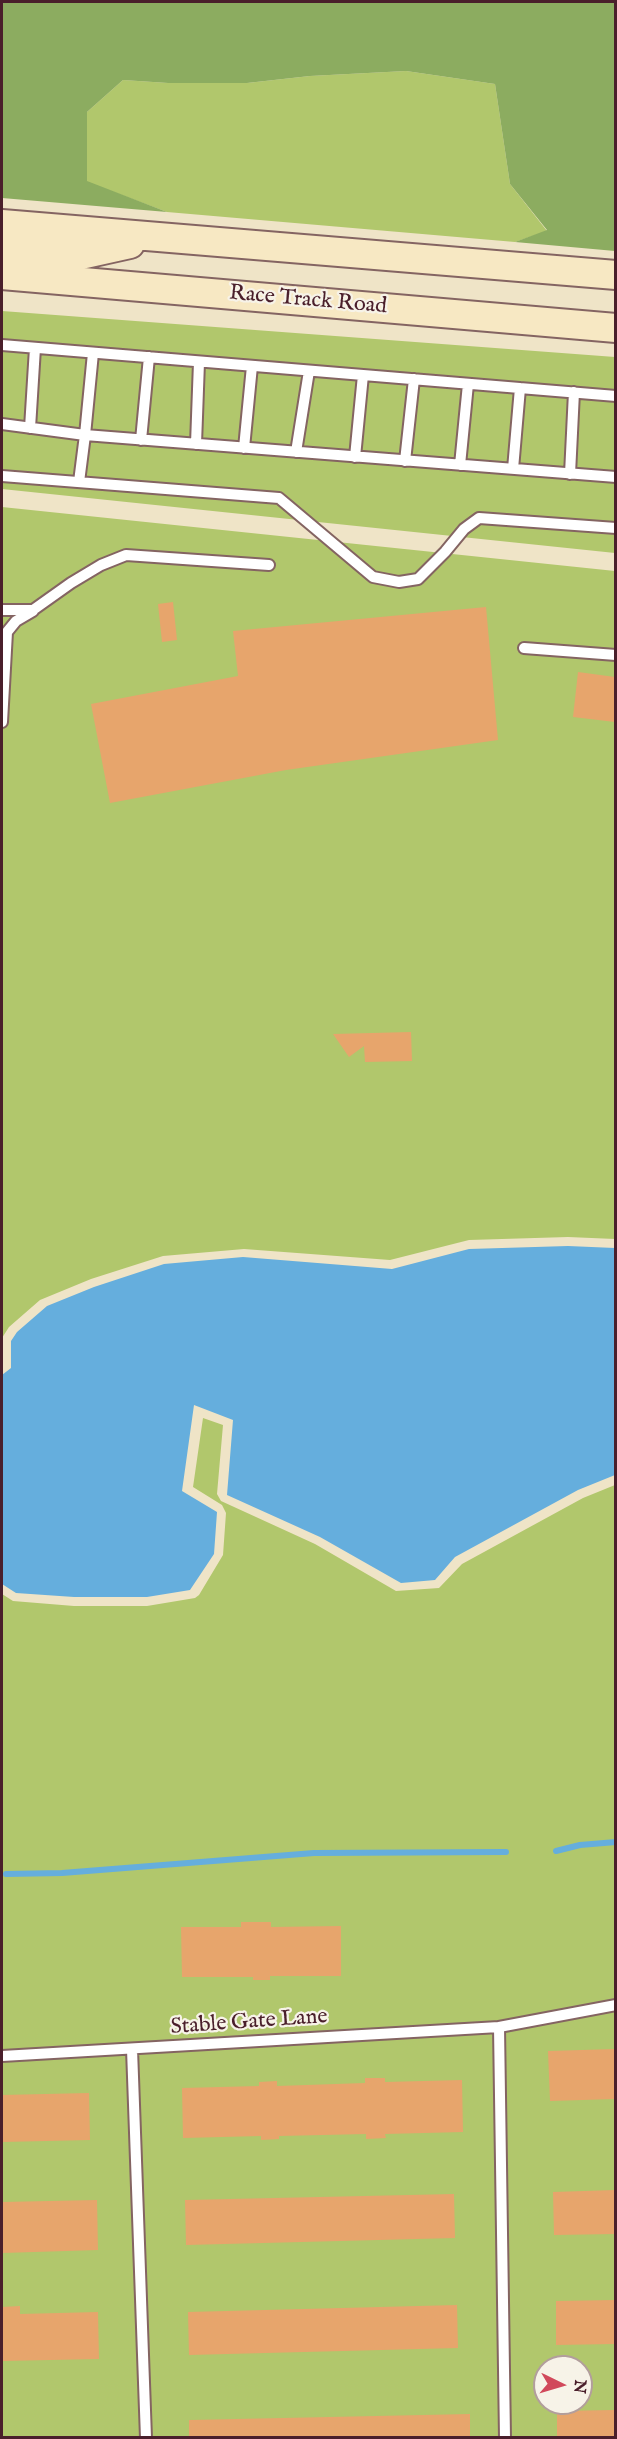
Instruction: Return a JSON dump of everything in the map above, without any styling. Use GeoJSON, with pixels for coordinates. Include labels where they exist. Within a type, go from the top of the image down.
{"type":"FeatureCollection","features":[{"type":"Feature","properties":{"kind":"main road"},"geometry":{"type":"LineString","coordinates":[[2,224],[615,275]]}},
{"type":"Feature","properties":{"kind":"main road"},"geometry":{"type":"LineString","coordinates":[[2,247],[85,254],[159,237]]}},
{"type":"Feature","properties":{"kind":"main road","name":"Race Track Road"},"geometry":{"type":"LineString","coordinates":[[2,275],[615,328]]}},
{"type":"Feature","properties":{"kind":"lane"},"geometry":{"type":"LineString","coordinates":[[2,345],[615,396]]}},
{"type":"Feature","properties":{"kind":"lane"},"geometry":{"type":"LineString","coordinates":[[30,428],[35,348]]}},
{"type":"Feature","properties":{"kind":"lane"},"geometry":{"type":"LineString","coordinates":[[79,482],[93,353]]}},
{"type":"Feature","properties":{"kind":"lane"},"geometry":{"type":"LineString","coordinates":[[141,440],[149,357]]}},
{"type":"Feature","properties":{"kind":"lane"},"geometry":{"type":"LineString","coordinates":[[196,444],[199,362]]}},
{"type":"Feature","properties":{"kind":"lane"},"geometry":{"type":"LineString","coordinates":[[244,448],[252,366]]}},
{"type":"Feature","properties":{"kind":"lane"},"geometry":{"type":"LineString","coordinates":[[296,452],[309,370]]}},
{"type":"Feature","properties":{"kind":"lane"},"geometry":{"type":"LineString","coordinates":[[355,457],[363,375]]}},
{"type":"Feature","properties":{"kind":"lane"},"geometry":{"type":"LineString","coordinates":[[405,461],[414,379]]}},
{"type":"Feature","properties":{"kind":"lane"},"geometry":{"type":"LineString","coordinates":[[460,465],[468,384]]}},
{"type":"Feature","properties":{"kind":"lane"},"geometry":{"type":"LineString","coordinates":[[513,469],[520,388]]}},
{"type":"Feature","properties":{"kind":"lane"},"geometry":{"type":"LineString","coordinates":[[570,474],[574,392]]}},
{"type":"Feature","properties":{"kind":"lane"},"geometry":{"type":"LineString","coordinates":[[2,424],[141,440],[615,477]]}},
{"type":"Feature","properties":{"kind":"lane"},"geometry":{"type":"LineString","coordinates":[[2,476],[279,498],[373,577],[399,582],[418,579],[446,552],[464,529],[479,518],[615,528]]}},
{"type":"Feature","properties":{"kind":"lane"},"geometry":{"type":"LineString","coordinates":[[2,722],[7,632],[16,621],[101,565],[126,555],[269,565]]}},
{"type":"Feature","properties":{"kind":"lane"},"geometry":{"type":"LineString","coordinates":[[2,610],[33,610]]}},
{"type":"Feature","properties":{"kind":"lane"},"geometry":{"type":"LineString","coordinates":[[524,648],[615,655]]}},
{"type":"Feature","properties":{"kind":"lane","name":"Stable Gate Lane"},"geometry":{"type":"LineString","coordinates":[[2,2056],[499,2027],[615,2005]]}},
{"type":"Feature","properties":{"kind":"lane"},"geometry":{"type":"LineString","coordinates":[[499,2027],[506,2438]]}},
{"type":"Feature","properties":{"kind":"lane"},"geometry":{"type":"LineString","coordinates":[[132,2049],[146,2438]]}},
{"type":"Feature","properties":{"kind":"green space"},"geometry":{"type":"Polygon","coordinates":[[[2,2],[615,2],[615,251],[515,242],[547,230],[510,184],[495,84],[406,71],[310,76],[247,83],[168,83],[123,80],[87,112],[87,181],[167,212],[2,198],[2,2]]]}},
{"type":"Feature","properties":{"kind":"green space"},"geometry":{"type":"Polygon","coordinates":[[[406,71],[495,84],[510,184],[547,231],[515,242],[167,212],[87,182],[87,112],[123,80],[168,83],[247,83],[310,76],[406,71]]]}},
{"type":"Feature","properties":{"kind":"green space"},"geometry":{"type":"Polygon","coordinates":[[[2,311],[615,357],[615,553],[2,489],[2,311]]]}},
{"type":"Feature","properties":{"kind":"green space"},"geometry":{"type":"Polygon","coordinates":[[[2,507],[615,571],[615,1239],[568,1237],[469,1240],[390,1260],[244,1249],[163,1256],[91,1279],[40,1300],[9,1327],[2,1338],[2,507]]]}},
{"type":"Feature","properties":{"kind":"green space"},"geometry":{"type":"Polygon","coordinates":[[[203,1418],[223,1425],[217,1494],[221,1501],[315,1544],[396,1591],[439,1588],[462,1564],[583,1498],[615,1485],[615,2437],[2,2437],[2,1594],[13,1601],[74,1606],[147,1606],[195,1598],[223,1555],[226,1513],[222,1505],[193,1487],[203,1418]]]}},
{"type":"Feature","properties":{"kind":"water"},"geometry":{"type":"Polygon","coordinates":[[[568,1246],[615,1248],[615,1475],[578,1490],[455,1557],[435,1580],[401,1583],[320,1537],[227,1495],[233,1420],[194,1405],[182,1491],[217,1512],[214,1554],[190,1590],[147,1597],[74,1597],[16,1593],[2,1584],[2,1375],[11,1368],[11,1341],[17,1332],[47,1306],[94,1287],[164,1264],[243,1257],[392,1269],[469,1249],[568,1246]]]}},
{"type":"Feature","properties":{"kind":"building"},"geometry":{"type":"Polygon","coordinates":[[[173,602],[177,640],[162,642],[158,604],[173,602]]]}},
{"type":"Feature","properties":{"kind":"building"},"geometry":{"type":"Polygon","coordinates":[[[486,607],[498,740],[286,770],[110,803],[91,704],[238,676],[233,631],[486,607]]]}},
{"type":"Feature","properties":{"kind":"building"},"geometry":{"type":"Polygon","coordinates":[[[578,672],[615,677],[615,722],[573,717],[578,672]]]}},
{"type":"Feature","properties":{"kind":"building"},"geometry":{"type":"Polygon","coordinates":[[[411,1032],[412,1061],[365,1062],[364,1046],[349,1057],[333,1034],[411,1032]]]}},
{"type":"Feature","properties":{"kind":"building"},"geometry":{"type":"Polygon","coordinates":[[[241,1922],[271,1922],[271,1927],[341,1926],[341,1976],[270,1976],[270,1980],[253,1980],[253,1977],[182,1977],[181,1927],[241,1927],[241,1922]]]}},
{"type":"Feature","properties":{"kind":"building"},"geometry":{"type":"Polygon","coordinates":[[[615,2049],[615,2099],[550,2101],[548,2051],[615,2049]]]}},
{"type":"Feature","properties":{"kind":"building"},"geometry":{"type":"Polygon","coordinates":[[[365,2078],[385,2078],[385,2082],[462,2080],[463,2132],[385,2134],[386,2138],[366,2139],[366,2134],[279,2136],[279,2139],[261,2140],[261,2136],[183,2138],[182,2088],[259,2086],[259,2082],[277,2081],[277,2086],[365,2083],[365,2078]]]}},
{"type":"Feature","properties":{"kind":"building"},"geometry":{"type":"Polygon","coordinates":[[[89,2093],[90,2140],[2,2142],[2,2095],[89,2093]]]}},
{"type":"Feature","properties":{"kind":"building"},"geometry":{"type":"Polygon","coordinates":[[[615,2190],[615,2234],[554,2235],[553,2192],[615,2190]]]}},
{"type":"Feature","properties":{"kind":"building"},"geometry":{"type":"Polygon","coordinates":[[[454,2194],[455,2238],[186,2245],[185,2200],[454,2194]]]}},
{"type":"Feature","properties":{"kind":"building"},"geometry":{"type":"Polygon","coordinates":[[[97,2200],[98,2250],[2,2253],[2,2202],[97,2200]]]}},
{"type":"Feature","properties":{"kind":"building"},"geometry":{"type":"Polygon","coordinates":[[[615,2300],[615,2344],[556,2345],[556,2301],[615,2300]]]}},
{"type":"Feature","properties":{"kind":"building"},"geometry":{"type":"Polygon","coordinates":[[[457,2305],[458,2348],[189,2355],[188,2312],[457,2305]]]}},
{"type":"Feature","properties":{"kind":"building"},"geometry":{"type":"Polygon","coordinates":[[[20,2306],[20,2314],[98,2312],[99,2359],[2,2361],[2,2307],[20,2306]]]}},
{"type":"Feature","properties":{"kind":"building"},"geometry":{"type":"Polygon","coordinates":[[[593,2410],[615,2410],[615,2438],[557,2438],[557,2415],[593,2415],[593,2410]]]}},
{"type":"Feature","properties":{"kind":"building"},"geometry":{"type":"Polygon","coordinates":[[[470,2414],[470,2438],[189,2438],[189,2420],[470,2414]]]}},
{"type":"Feature","properties":{"kind":"waterway"},"geometry":{"type":"LineString","coordinates":[[556,1851],[580,1845],[616,1842]]}},
{"type":"Feature","properties":{"kind":"waterway"},"geometry":{"type":"LineString","coordinates":[[6,1874],[62,1873],[314,1853],[506,1852]]}}]}
